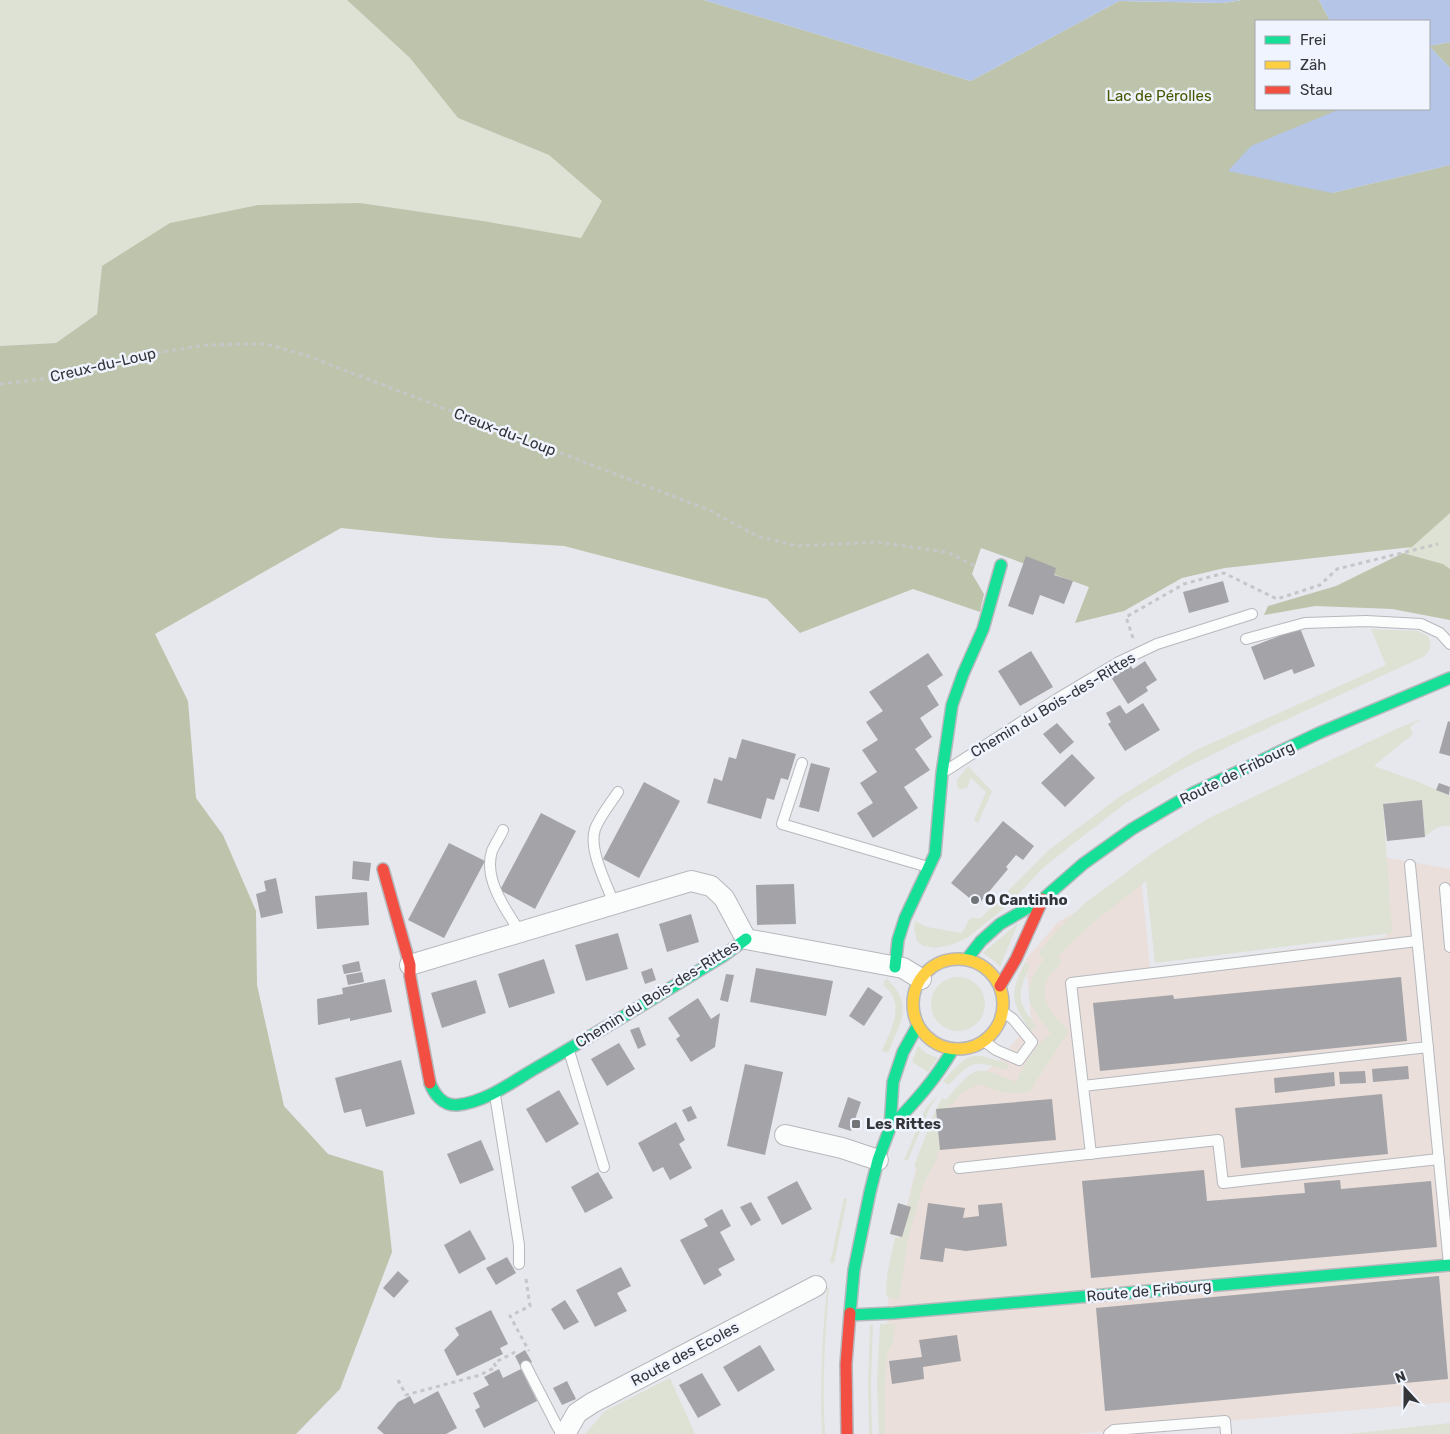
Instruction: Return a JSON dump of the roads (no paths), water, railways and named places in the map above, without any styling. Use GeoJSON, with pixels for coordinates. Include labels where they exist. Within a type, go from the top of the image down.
{"type":"FeatureCollection","features":[{"type":"Feature","properties":{"kind":"street","name":"Chemin du Bois-des-Rittes"},"geometry":{"type":"LineString","coordinates":[[894,967],[898,940],[905,918],[935,854],[942,773],[952,705],[963,674],[983,629],[1001,565]]}},
{"type":"Feature","properties":{"kind":"street","name":"Route de Fribourg"},"geometry":{"type":"LineString","coordinates":[[966,959],[981,941],[1000,924],[1043,899],[1083,864],[1132,829],[1192,793],[1319,733],[1450,678]]}},
{"type":"Feature","properties":{"kind":"street","name":"Chemin du Bois-des-Rittes"},"geometry":{"type":"LineString","coordinates":[[384,869],[410,964],[410,976],[430,1084],[435,1095],[443,1101],[455,1105],[480,1100],[568,1050],[723,956],[746,939],[903,968],[920,979]]}},
{"type":"Feature","properties":{"kind":"street","name":"Chemin du Bois-des-Rittes"},"geometry":{"type":"LineString","coordinates":[[410,964],[691,881],[711,886],[724,898],[746,939]]}},
{"type":"Feature","properties":{"kind":"street","name":"Route de Fribourg"},"geometry":{"type":"LineString","coordinates":[[1000,986],[1016,960],[1043,899]]}},
{"type":"Feature","properties":{"kind":"street"},"geometry":{"type":"LineString","coordinates":[[952,959],[966,959],[988,969],[1000,986],[1003,998],[1003,1012],[1000,1022],[992,1034],[984,1041],[971,1047],[953,1049],[932,1041],[923,1033],[914,1012],[913,1000],[915,989],[920,979],[928,970],[952,959]]}},
{"type":"Feature","properties":{"kind":"street"},"geometry":{"type":"LineString","coordinates":[[847,1434],[846,1364],[854,1270],[878,1160],[890,1128],[894,1082],[903,1052],[918,1025]]}},
{"type":"Feature","properties":{"kind":"street"},"geometry":{"type":"LineString","coordinates":[[890,1128],[918,1099],[943,1066],[953,1049]]}},
{"type":"Feature","properties":{"kind":"street"},"geometry":{"type":"LineString","coordinates":[[785,1136],[842,1148],[878,1160]]}},
{"type":"Feature","properties":{"kind":"street","name":"Route de Fribourg"},"geometry":{"type":"LineString","coordinates":[[850,1315],[894,1313],[1449,1265]]}},
{"type":"Feature","properties":{"kind":"street","name":"Route des Ecoles"},"geometry":{"type":"LineString","coordinates":[[564,1434],[577,1413],[592,1403],[816,1286]]}},
{"type":"Feature","properties":{"kind":"lane","name":"Chemin du Bois-des-Rittes"},"geometry":{"type":"LineString","coordinates":[[942,773],[1057,699],[1119,662],[1157,644],[1252,614]]}},
{"type":"Feature","properties":{"kind":"lane"},"geometry":{"type":"LineString","coordinates":[[1246,639],[1304,623],[1366,621],[1421,624],[1440,633],[1450,644]]}},
{"type":"Feature","properties":{"kind":"lane"},"geometry":{"type":"LineString","coordinates":[[802,763],[782,824],[929,867]]}},
{"type":"Feature","properties":{"kind":"lane"},"geometry":{"type":"LineString","coordinates":[[614,904],[594,851],[595,831],[604,812],[618,792]]}},
{"type":"Feature","properties":{"kind":"lane"},"geometry":{"type":"LineString","coordinates":[[503,830],[492,853],[491,873],[495,891],[520,932]]}},
{"type":"Feature","properties":{"kind":"lane","name":"Route de Fribourg"},"geometry":{"type":"LineString","coordinates":[[1410,865],[1449,1265]]}},
{"type":"Feature","properties":{"kind":"lane"},"geometry":{"type":"LineString","coordinates":[[1445,888],[1450,947]]}},
{"type":"Feature","properties":{"kind":"lane"},"geometry":{"type":"LineString","coordinates":[[1091,1154],[1071,983],[1417,941]]}},
{"type":"Feature","properties":{"kind":"lane"},"geometry":{"type":"LineString","coordinates":[[984,1041],[996,1050],[1019,1060],[1032,1042],[1013,1019],[1003,1012]]}},
{"type":"Feature","properties":{"kind":"lane"},"geometry":{"type":"LineString","coordinates":[[1083,1086],[1428,1047]]}},
{"type":"Feature","properties":{"kind":"lane","name":"Chemin du Bois-des-Rittes"},"geometry":{"type":"LineString","coordinates":[[568,1050],[604,1167]]}},
{"type":"Feature","properties":{"kind":"lane"},"geometry":{"type":"LineString","coordinates":[[495,1091],[520,1245],[519,1264]]}},
{"type":"Feature","properties":{"kind":"lane"},"geometry":{"type":"LineString","coordinates":[[959,1168],[1218,1140],[1222,1183],[1439,1159]]}},
{"type":"Feature","properties":{"kind":"lane"},"geometry":{"type":"LineString","coordinates":[[526,1366],[558,1428],[564,1434]]}},
{"type":"Feature","properties":{"kind":"lane"},"geometry":{"type":"LineString","coordinates":[[1109,1434],[1114,1430],[1225,1421],[1226,1434]]}},
{"type":"Feature","properties":{"kind":"water"},"geometry":{"type":"Polygon","coordinates":[[[704,0],[1242,0],[1223,3],[1119,1],[971,81],[704,0]]]}},
{"type":"Feature","properties":{"kind":"water"},"geometry":{"type":"Polygon","coordinates":[[[1319,0],[1450,0],[1450,42],[1430,46],[1430,20],[1329,20],[1319,0]]]}},
{"type":"Feature","properties":{"kind":"water"},"geometry":{"type":"Polygon","coordinates":[[[1430,47],[1450,68],[1450,165],[1332,193],[1228,171],[1251,146],[1338,110],[1430,110],[1430,47]]]}},
{"type":"Feature","properties":{"kind":"place","name":"O Cantinho"},"geometry":{"type":"Point","coordinates":[975,900]}},
{"type":"Feature","properties":{"kind":"place","name":"Les Rittes"},"geometry":{"type":"Point","coordinates":[856,1124]}},
{"type":"Feature","properties":{"kind":"park label","name":"Lac de Pérolles"},"geometry":{"type":"Point","coordinates":[1159,96]}}]}
